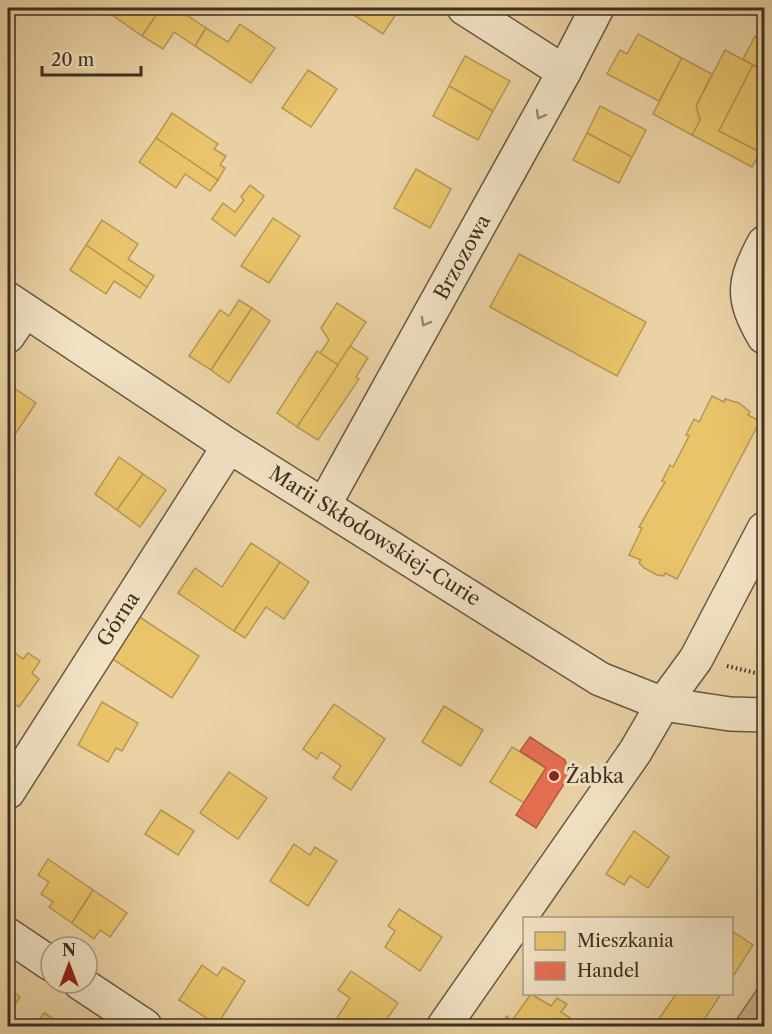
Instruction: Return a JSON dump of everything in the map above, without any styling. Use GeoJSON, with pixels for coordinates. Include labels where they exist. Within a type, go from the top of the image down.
{"type":"FeatureCollection","features":[{"type":"Feature","properties":{"kind":"street"},"geometry":{"type":"LineString","coordinates":[[464,8],[564,72]]}},
{"type":"Feature","properties":{"kind":"street","name":"Brzozowa"},"geometry":{"type":"LineString","coordinates":[[324,505],[564,72],[597,8]]}},
{"type":"Feature","properties":{"kind":"street"},"geometry":{"type":"LineString","coordinates":[[765,243],[751,268],[747,290],[750,312],[765,336]]}},
{"type":"Feature","properties":{"kind":"street","name":"Marii Skłodowskiej-Curie"},"geometry":{"type":"LineString","coordinates":[[13,315],[230,446],[600,679],[663,704],[730,714],[765,715]]}},
{"type":"Feature","properties":{"kind":"street","name":"Górna"},"geometry":{"type":"LineString","coordinates":[[8,792],[230,446]]}},
{"type":"Feature","properties":{"kind":"street"},"geometry":{"type":"LineString","coordinates":[[444,1026],[635,752],[663,704],[696,659],[765,529]]}},
{"type":"Feature","properties":{"kind":"street"},"geometry":{"type":"LineString","coordinates":[[8,935],[39,956]]}},
{"type":"Feature","properties":{"kind":"street"},"geometry":{"type":"LineString","coordinates":[[98,995],[145,1026]]}},
{"type":"Feature","properties":{"kind":"shaded area"},"geometry":{"type":"Polygon","coordinates":[[[764,979],[764,1026],[736,1026],[737,1019],[764,979]]]}},
{"type":"Feature","properties":{"kind":"building: Mieszkania"},"geometry":{"type":"Polygon","coordinates":[[[102,8],[161,8],[142,36],[102,8]]]}},
{"type":"Feature","properties":{"kind":"building: Mieszkania"},"geometry":{"type":"Polygon","coordinates":[[[161,8],[176,8],[206,28],[195,46],[174,32],[163,49],[142,36],[161,8]]]}},
{"type":"Feature","properties":{"kind":"building: Mieszkania"},"geometry":{"type":"Polygon","coordinates":[[[347,8],[400,8],[383,34],[346,10],[347,8]]]}},
{"type":"Feature","properties":{"kind":"building: Mieszkania"},"geometry":{"type":"Polygon","coordinates":[[[240,24],[275,48],[251,83],[195,46],[206,28],[228,42],[240,24]]]}},
{"type":"Feature","properties":{"kind":"building: Mieszkania"},"geometry":{"type":"Polygon","coordinates":[[[764,26],[764,71],[743,59],[755,36],[758,38],[764,26]]]}},
{"type":"Feature","properties":{"kind":"building: Mieszkania"},"geometry":{"type":"Polygon","coordinates":[[[638,34],[682,58],[659,101],[607,74],[620,50],[627,54],[638,34]]]}},
{"type":"Feature","properties":{"kind":"building: Mieszkania"},"geometry":{"type":"Polygon","coordinates":[[[725,50],[753,65],[719,131],[760,152],[752,167],[692,135],[700,120],[696,106],[725,50]]]}},
{"type":"Feature","properties":{"kind":"building: Mieszkania"},"geometry":{"type":"Polygon","coordinates":[[[465,56],[510,81],[493,111],[449,86],[465,56]]]}},
{"type":"Feature","properties":{"kind":"building: Mieszkania"},"geometry":{"type":"Polygon","coordinates":[[[682,58],[712,74],[696,106],[700,120],[692,135],[653,114],[682,58]]]}},
{"type":"Feature","properties":{"kind":"building: Mieszkania"},"geometry":{"type":"Polygon","coordinates":[[[753,65],[764,71],[764,144],[760,152],[719,131],[753,65]]]}},
{"type":"Feature","properties":{"kind":"building: Mieszkania"},"geometry":{"type":"Polygon","coordinates":[[[308,70],[337,89],[311,127],[282,108],[308,70]]]}},
{"type":"Feature","properties":{"kind":"building: Mieszkania"},"geometry":{"type":"Polygon","coordinates":[[[449,86],[493,111],[478,140],[433,116],[449,86]]]}},
{"type":"Feature","properties":{"kind":"building: Mieszkania"},"geometry":{"type":"Polygon","coordinates":[[[600,106],[646,130],[632,157],[587,133],[600,106]]]}},
{"type":"Feature","properties":{"kind":"building: Mieszkania"},"geometry":{"type":"Polygon","coordinates":[[[172,113],[218,144],[214,149],[226,156],[220,165],[225,168],[218,180],[156,138],[172,113]]]}},
{"type":"Feature","properties":{"kind":"building: Mieszkania"},"geometry":{"type":"Polygon","coordinates":[[[587,133],[632,157],[619,183],[573,160],[587,133]]]}},
{"type":"Feature","properties":{"kind":"building: Mieszkania"},"geometry":{"type":"Polygon","coordinates":[[[156,138],[218,180],[210,191],[185,174],[176,188],[139,162],[156,138]]]}},
{"type":"Feature","properties":{"kind":"building: Mieszkania"},"geometry":{"type":"Polygon","coordinates":[[[416,169],[451,189],[430,228],[394,208],[416,169]]]}},
{"type":"Feature","properties":{"kind":"building: Mieszkania"},"geometry":{"type":"Polygon","coordinates":[[[250,185],[264,196],[235,236],[212,219],[223,203],[235,212],[244,200],[241,197],[250,185]]]}},
{"type":"Feature","properties":{"kind":"building: Mieszkania"},"geometry":{"type":"Polygon","coordinates":[[[273,218],[300,236],[269,283],[241,266],[273,218]]]}},
{"type":"Feature","properties":{"kind":"building: Mieszkania"},"geometry":{"type":"Polygon","coordinates":[[[102,220],[138,244],[128,259],[154,276],[147,287],[86,245],[102,220]]]}},
{"type":"Feature","properties":{"kind":"building: Mieszkania"},"geometry":{"type":"Polygon","coordinates":[[[86,245],[147,287],[140,298],[114,281],[106,294],[70,270],[86,245]]]}},
{"type":"Feature","properties":{"kind":"building: Mieszkania"},"geometry":{"type":"Polygon","coordinates":[[[519,254],[646,322],[617,376],[490,307],[519,254]]]}},
{"type":"Feature","properties":{"kind":"building: Mieszkania"},"geometry":{"type":"Polygon","coordinates":[[[239,300],[252,308],[211,370],[189,356],[220,310],[229,316],[239,300]]]}},
{"type":"Feature","properties":{"kind":"building: Mieszkania"},"geometry":{"type":"Polygon","coordinates":[[[337,303],[366,322],[338,365],[320,353],[329,340],[321,328],[337,303]]]}},
{"type":"Feature","properties":{"kind":"building: Mieszkania"},"geometry":{"type":"Polygon","coordinates":[[[252,308],[270,321],[229,383],[211,370],[252,308]]]}},
{"type":"Feature","properties":{"kind":"building: Mieszkania"},"geometry":{"type":"Polygon","coordinates":[[[350,346],[368,358],[356,377],[359,379],[318,440],[297,427],[350,346]]]}},
{"type":"Feature","properties":{"kind":"building: Mieszkania"},"geometry":{"type":"Polygon","coordinates":[[[317,351],[338,365],[297,427],[277,413],[317,351]]]}},
{"type":"Feature","properties":{"kind":"building: Mieszkania"},"geometry":{"type":"Polygon","coordinates":[[[8,384],[36,403],[8,445],[8,384]]]}},
{"type":"Feature","properties":{"kind":"building: Mieszkania"},"geometry":{"type":"Polygon","coordinates":[[[712,396],[724,402],[725,399],[739,403],[750,412],[748,415],[760,421],[677,579],[665,573],[664,576],[657,575],[644,568],[639,563],[641,560],[629,555],[642,528],[639,527],[665,482],[662,481],[670,465],[673,467],[689,436],[686,435],[694,419],[699,422],[712,396]]]}},
{"type":"Feature","properties":{"kind":"building: Mieszkania"},"geometry":{"type":"Polygon","coordinates":[[[119,457],[143,474],[117,510],[95,494],[119,457]]]}},
{"type":"Feature","properties":{"kind":"building: Mieszkania"},"geometry":{"type":"Polygon","coordinates":[[[143,474],[166,490],[140,527],[117,510],[143,474]]]}},
{"type":"Feature","properties":{"kind":"building: Mieszkania"},"geometry":{"type":"Polygon","coordinates":[[[251,543],[280,562],[234,631],[178,593],[195,568],[222,587],[251,543]]]}},
{"type":"Feature","properties":{"kind":"building: Mieszkania"},"geometry":{"type":"Polygon","coordinates":[[[280,562],[309,582],[284,619],[266,607],[245,638],[234,631],[280,562]]]}},
{"type":"Feature","properties":{"kind":"building: Mieszkania"},"geometry":{"type":"Polygon","coordinates":[[[138,616],[199,656],[172,698],[111,658],[138,616]]]}},
{"type":"Feature","properties":{"kind":"building: Mieszkania"},"geometry":{"type":"Polygon","coordinates":[[[8,647],[23,659],[28,653],[40,661],[32,673],[39,679],[19,707],[8,699],[8,647]]]}},
{"type":"Feature","properties":{"kind":"building: Mieszkania"},"geometry":{"type":"Polygon","coordinates":[[[102,702],[138,723],[122,751],[116,748],[108,762],[78,745],[102,702]]]}},
{"type":"Feature","properties":{"kind":"building: Mieszkania"},"geometry":{"type":"Polygon","coordinates":[[[334,704],[385,739],[351,790],[333,778],[341,766],[321,752],[317,759],[303,749],[334,704]]]}},
{"type":"Feature","properties":{"kind":"building: Mieszkania"},"geometry":{"type":"Polygon","coordinates":[[[444,706],[483,730],[461,766],[422,742],[444,706]]]}},
{"type":"Feature","properties":{"kind":"building: Mieszkania"},"geometry":{"type":"Polygon","coordinates":[[[512,747],[546,768],[524,803],[490,782],[512,747]]]}},
{"type":"Feature","properties":{"kind":"building: Mieszkania"},"geometry":{"type":"Polygon","coordinates":[[[229,772],[267,798],[238,839],[200,813],[229,772]]]}},
{"type":"Feature","properties":{"kind":"building: Mieszkania"},"geometry":{"type":"Polygon","coordinates":[[[161,810],[194,831],[178,855],[145,834],[161,810]]]}},
{"type":"Feature","properties":{"kind":"building: Mieszkania"},"geometry":{"type":"Polygon","coordinates":[[[634,831],[669,857],[648,888],[630,876],[624,885],[606,874],[634,831]]]}},
{"type":"Feature","properties":{"kind":"building: Mieszkania"},"geometry":{"type":"Polygon","coordinates":[[[294,844],[310,855],[315,847],[337,861],[308,906],[270,881],[294,844]]]}},
{"type":"Feature","properties":{"kind":"building: Mieszkania"},"geometry":{"type":"Polygon","coordinates":[[[48,859],[93,890],[72,923],[49,907],[53,902],[41,894],[49,882],[38,875],[48,859]]]}},
{"type":"Feature","properties":{"kind":"building: Mieszkania"},"geometry":{"type":"Polygon","coordinates":[[[93,890],[127,913],[110,937],[100,930],[97,935],[88,935],[72,923],[93,890]]]}},
{"type":"Feature","properties":{"kind":"building: Mieszkania"},"geometry":{"type":"Polygon","coordinates":[[[399,909],[442,937],[420,971],[385,947],[395,931],[388,926],[399,909]]]}},
{"type":"Feature","properties":{"kind":"building: Mieszkania"},"geometry":{"type":"Polygon","coordinates":[[[733,932],[753,945],[733,976],[733,932]]]}},
{"type":"Feature","properties":{"kind":"building: Mieszkania"},"geometry":{"type":"Polygon","coordinates":[[[202,965],[217,976],[223,967],[245,981],[217,1025],[179,1000],[202,965]]]}},
{"type":"Feature","properties":{"kind":"building: Mieszkania"},"geometry":{"type":"Polygon","coordinates":[[[351,971],[398,1003],[382,1026],[351,1026],[337,1018],[350,998],[338,990],[351,971]]]}},
{"type":"Feature","properties":{"kind":"building: Mieszkania"},"geometry":{"type":"Polygon","coordinates":[[[8,988],[20,997],[8,1016],[8,988]]]}},
{"type":"Feature","properties":{"kind":"building: Mieszkania"},"geometry":{"type":"Polygon","coordinates":[[[530,995],[551,1006],[557,998],[567,1004],[561,1012],[570,1018],[564,1026],[518,1026],[511,1022],[530,995]]]}},
{"type":"Feature","properties":{"kind":"building: Mieszkania"},"geometry":{"type":"Polygon","coordinates":[[[675,995],[720,995],[700,1026],[654,1026],[675,995]]]}},
{"type":"Feature","properties":{"kind":"building: Mieszkania"},"geometry":{"type":"Polygon","coordinates":[[[44,1013],[65,1026],[35,1026],[44,1013]]]}},
{"type":"Feature","properties":{"kind":"building: Mieszkania"},"geometry":{"type":"Polygon","coordinates":[[[507,1016],[511,1022],[518,1026],[500,1026],[507,1016]]]}},
{"type":"Feature","properties":{"kind":"building: Handel"},"geometry":{"type":"Polygon","coordinates":[[[530,737],[565,760],[569,776],[536,828],[516,815],[546,768],[520,751],[530,737]]]}},
{"type":"Feature","properties":{"kind":"place","name":"Żabka"},"geometry":{"type":"Point","coordinates":[554,776]}}]}
